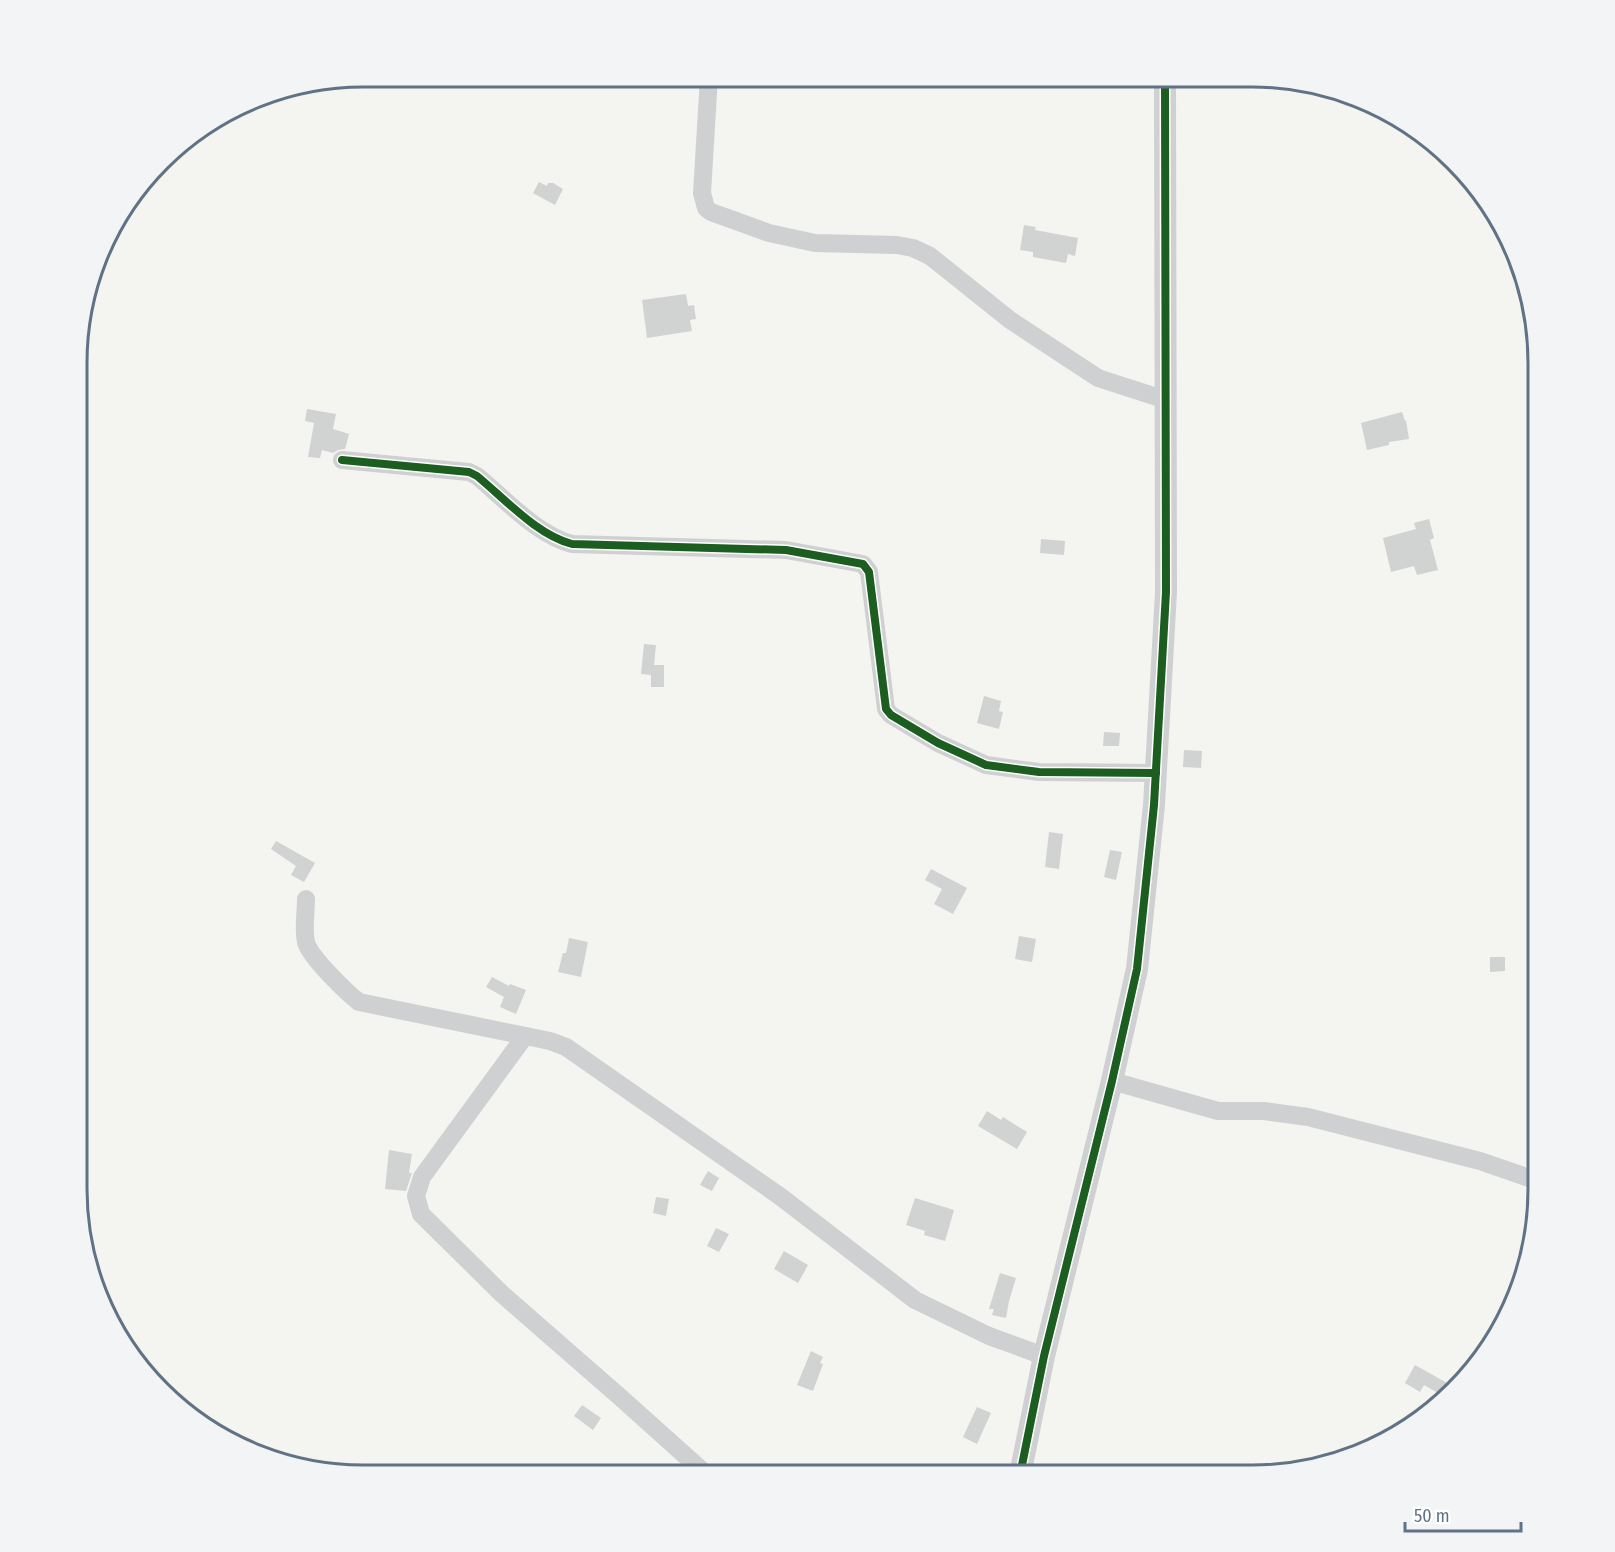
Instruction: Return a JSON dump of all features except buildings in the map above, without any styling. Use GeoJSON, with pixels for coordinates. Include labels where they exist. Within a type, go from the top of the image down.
{"type":"FeatureCollection","features":[{"type":"Feature","properties":{"kind":"street"},"geometry":{"type":"LineString","coordinates":[[708,87],[702,193],[706,208],[711,212],[769,233],[815,243],[897,244],[913,248],[930,256],[1010,320],[1098,378],[1166,400]]}},
{"type":"Feature","properties":{"kind":"street"},"geometry":{"type":"LineString","coordinates":[[1022,1465],[1044,1356],[1112,1081],[1137,969],[1156,773],[1166,592],[1165,87]]}},
{"type":"Feature","properties":{"kind":"street"},"geometry":{"type":"LineString","coordinates":[[342,460],[469,472],[477,476],[540,529],[556,540],[572,544],[786,550],[863,564],[869,572],[886,709],[891,715],[938,743],[986,765],[1039,772],[1156,773]]}},
{"type":"Feature","properties":{"kind":"street"},"geometry":{"type":"LineString","coordinates":[[306,899],[306,942],[311,953],[348,994],[359,1002],[550,1041],[566,1047],[781,1197],[915,1300],[990,1336],[1044,1356]]}},
{"type":"Feature","properties":{"kind":"street"},"geometry":{"type":"LineString","coordinates":[[525,1036],[422,1177],[416,1196],[421,1214],[502,1294],[696,1465]]}},
{"type":"Feature","properties":{"kind":"street"},"geometry":{"type":"LineString","coordinates":[[1112,1081],[1218,1111],[1264,1111],[1302,1116],[1480,1161],[1528,1178]]}},
{"type":"Feature","properties":{"kind":"cycle path"},"geometry":{"type":"LineString","coordinates":[[1022,1465],[1044,1356],[1112,1081],[1137,969],[1154,805],[1166,592],[1165,87]]}},
{"type":"Feature","properties":{"kind":"cycle path"},"geometry":{"type":"LineString","coordinates":[[342,460],[469,472],[477,476],[534,525],[572,544],[786,550],[863,564],[869,572],[886,709],[891,715],[938,743],[986,765],[1039,772],[1156,773]]}}]}
